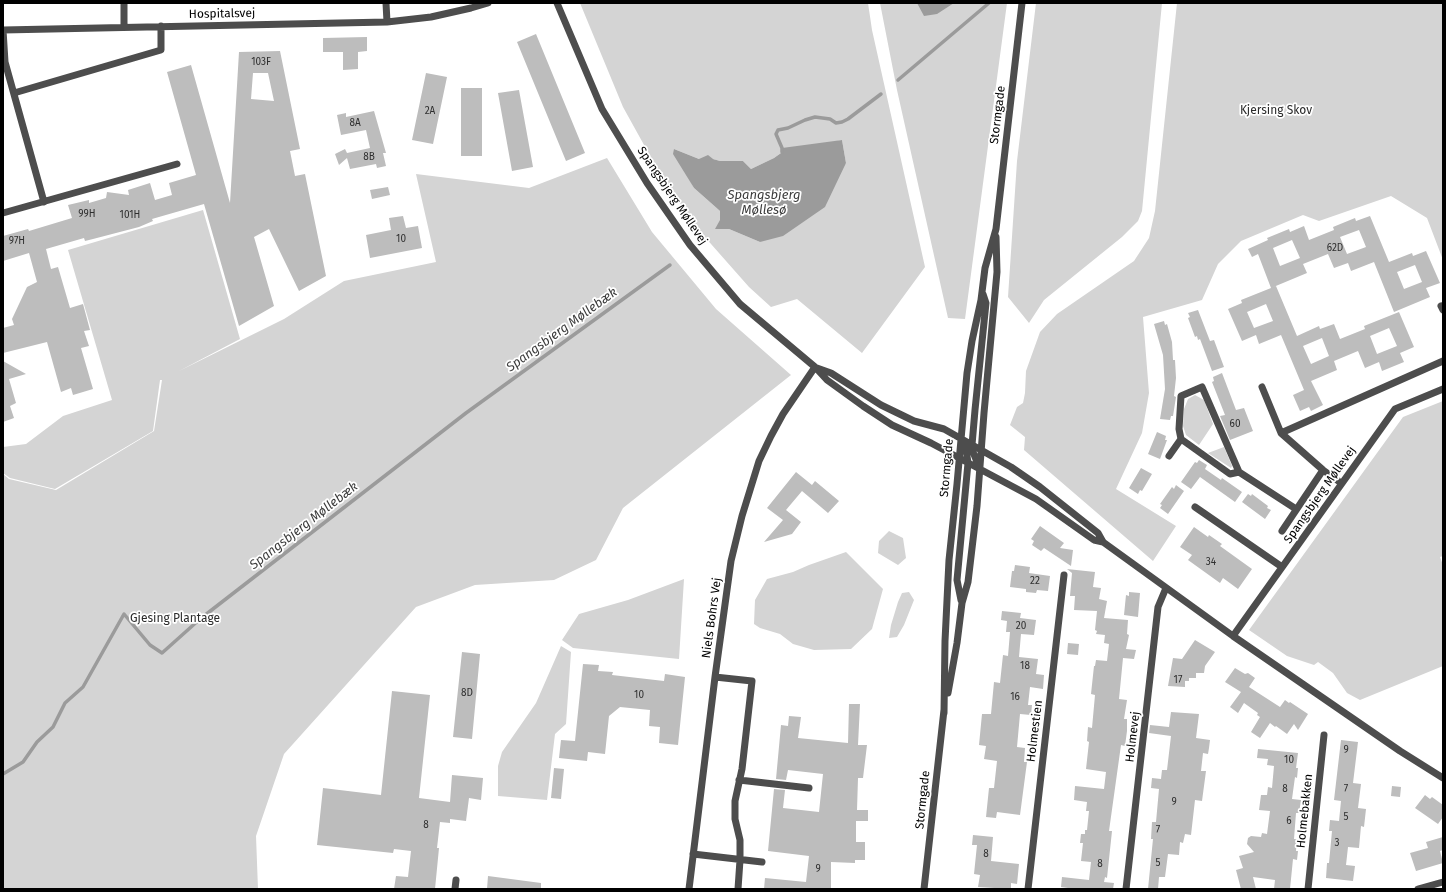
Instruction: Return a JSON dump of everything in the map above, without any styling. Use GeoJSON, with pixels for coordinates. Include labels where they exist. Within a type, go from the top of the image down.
{"type":"FeatureCollection","features":[{"type":"Feature","properties":{"kind":"street"},"geometry":{"type":"LineString","coordinates":[[124,3],[124,27]]}},
{"type":"Feature","properties":{"kind":"street"},"geometry":{"type":"LineString","coordinates":[[386,3],[387,22]]}},
{"type":"Feature","properties":{"kind":"street","name":"Hospitalsvej"},"geometry":{"type":"LineString","coordinates":[[3,30],[387,22],[431,17],[488,3]]}},
{"type":"Feature","properties":{"kind":"street","name":"Spangsbjerg Møllevej"},"geometry":{"type":"LineString","coordinates":[[557,3],[602,109],[647,183],[690,245],[740,304],[815,367],[827,380],[863,406],[892,425],[960,458],[1036,499],[1094,540],[1103,542],[1233,636],[1400,751],[1443,778]]}},
{"type":"Feature","properties":{"kind":"street","name":"Stormgade"},"geometry":{"type":"LineString","coordinates":[[924,889],[944,712],[957,643],[962,603],[968,582],[977,506],[997,272],[996,229],[1022,3]]}},
{"type":"Feature","properties":{"kind":"street"},"geometry":{"type":"LineString","coordinates":[[14,93],[161,50],[161,26]]}},
{"type":"Feature","properties":{"kind":"street"},"geometry":{"type":"LineString","coordinates":[[3,30],[5,62],[44,202]]}},
{"type":"Feature","properties":{"kind":"street"},"geometry":{"type":"LineString","coordinates":[[3,213],[177,164]]}},
{"type":"Feature","properties":{"kind":"street","name":"Stormgade"},"geometry":{"type":"LineString","coordinates":[[944,712],[945,641],[949,560],[967,373],[985,268],[996,229]]}},
{"type":"Feature","properties":{"kind":"street"},"geometry":{"type":"LineString","coordinates":[[980,469],[973,452],[972,445],[974,410],[986,303],[982,292]]}},
{"type":"Feature","properties":{"kind":"street"},"geometry":{"type":"LineString","coordinates":[[1281,433],[1443,361]]}},
{"type":"Feature","properties":{"kind":"street","name":"Spangsbjerg Møllevej"},"geometry":{"type":"LineString","coordinates":[[815,367],[831,373],[881,405],[914,421],[944,429],[1011,467],[1040,487],[1098,533],[1103,542]]}},
{"type":"Feature","properties":{"kind":"street","name":"Niels Bohrs Vej"},"geometry":{"type":"LineString","coordinates":[[689,889],[731,561],[742,516],[757,467],[782,414],[815,367]]}},
{"type":"Feature","properties":{"kind":"street"},"geometry":{"type":"LineString","coordinates":[[1239,472],[1230,474],[1181,439],[1179,429],[1181,396],[1202,387],[1239,472],[1296,509]]}},
{"type":"Feature","properties":{"kind":"street"},"geometry":{"type":"LineString","coordinates":[[1262,387],[1281,433],[1341,484]]}},
{"type":"Feature","properties":{"kind":"street","name":"Spangsbjerg Møllevej"},"geometry":{"type":"LineString","coordinates":[[1233,636],[1395,409],[1443,389]]}},
{"type":"Feature","properties":{"kind":"street"},"geometry":{"type":"LineString","coordinates":[[961,439],[966,449],[968,463],[957,580],[962,603]]}},
{"type":"Feature","properties":{"kind":"street"},"geometry":{"type":"LineString","coordinates":[[1168,456],[1181,439]]}},
{"type":"Feature","properties":{"kind":"street"},"geometry":{"type":"LineString","coordinates":[[1282,531],[1323,470]]}},
{"type":"Feature","properties":{"kind":"street"},"geometry":{"type":"LineString","coordinates":[[1195,507],[1282,567]]}},
{"type":"Feature","properties":{"kind":"street","name":"Holmestien"},"geometry":{"type":"LineString","coordinates":[[1028,889],[1064,575]]}},
{"type":"Feature","properties":{"kind":"street","name":"Holmevej"},"geometry":{"type":"LineString","coordinates":[[1126,889],[1158,607],[1166,588]]}},
{"type":"Feature","properties":{"kind":"street"},"geometry":{"type":"LineString","coordinates":[[715,677],[752,682],[742,769],[735,801],[735,819],[740,840],[738,889]]}},
{"type":"Feature","properties":{"kind":"street","name":"Holmebakken"},"geometry":{"type":"LineString","coordinates":[[1308,889],[1324,736]]}},
{"type":"Feature","properties":{"kind":"street"},"geometry":{"type":"LineString","coordinates":[[739,780],[809,788]]}},
{"type":"Feature","properties":{"kind":"street"},"geometry":{"type":"LineString","coordinates":[[693,854],[762,862]]}},
{"type":"Feature","properties":{"kind":"street"},"geometry":{"type":"LineString","coordinates":[[455,889],[456,880]]}},
{"type":"Feature","properties":{"kind":"street"},"geometry":{"type":"LineString","coordinates":[[1418,889],[1443,882]]}},
{"type":"Feature","properties":{"kind":"green space"},"geometry":{"type":"Polygon","coordinates":[[[580,3],[868,3],[872,30],[925,267],[862,353],[797,299],[771,307],[749,287],[696,227],[659,172],[623,107],[580,3]],[[842,140],[781,153],[751,169],[743,161],[699,159],[674,149],[694,188],[720,211],[720,220],[729,229],[760,242],[846,163],[842,140]]]}},
{"type":"Feature","properties":{"kind":"green space"},"geometry":{"type":"Polygon","coordinates":[[[880,3],[1007,3],[965,319],[948,318],[897,90],[880,3]]]}},
{"type":"Feature","properties":{"kind":"green space"},"geometry":{"type":"Polygon","coordinates":[[[1036,3],[1162,3],[1142,211],[1138,221],[1122,237],[1044,300],[1029,323],[1008,297],[1017,161],[1036,3]]]}},
{"type":"Feature","properties":{"kind":"green space","name":"Kjersing Skov"},"geometry":{"type":"Polygon","coordinates":[[[1177,3],[1443,3],[1443,260],[1427,218],[1391,196],[1319,221],[1303,215],[1241,241],[1218,264],[1202,300],[1143,317],[1149,393],[1142,433],[1116,489],[1176,526],[1153,561],[1024,450],[1025,437],[1010,425],[1017,407],[1023,403],[1026,371],[1040,332],[1057,314],[1134,261],[1149,238],[1155,211],[1177,3]]]}},
{"type":"Feature","properties":{"kind":"green space","name":"Gjesing Plantage"},"geometry":{"type":"Polygon","coordinates":[[[607,158],[652,232],[716,309],[791,375],[623,508],[596,560],[554,580],[475,585],[416,607],[284,754],[256,836],[258,889],[3,889],[3,474],[9,479],[56,490],[154,431],[162,380],[160,380],[153,431],[55,489],[10,478],[3,473],[3,447],[26,444],[63,416],[112,400],[68,250],[203,210],[240,339],[179,371],[284,319],[344,281],[436,262],[416,174],[529,188],[607,158]]]}},
{"type":"Feature","properties":{"kind":"green space"},"geometry":{"type":"Polygon","coordinates":[[[1195,395],[1204,400],[1213,424],[1199,445],[1186,435],[1183,426],[1184,409],[1188,399],[1195,395]]]}},
{"type":"Feature","properties":{"kind":"green space"},"geometry":{"type":"Polygon","coordinates":[[[1443,401],[1443,556],[1440,557],[1443,565],[1443,666],[1360,700],[1347,693],[1333,673],[1318,662],[1314,665],[1287,656],[1249,630],[1403,417],[1443,401]]]}},
{"type":"Feature","properties":{"kind":"green space"},"geometry":{"type":"Polygon","coordinates":[[[1224,447],[1232,466],[1231,468],[1208,453],[1224,447]]]}},
{"type":"Feature","properties":{"kind":"green space"},"geometry":{"type":"Polygon","coordinates":[[[889,531],[903,538],[906,558],[898,565],[878,553],[879,541],[889,531]]]}},
{"type":"Feature","properties":{"kind":"green space"},"geometry":{"type":"Polygon","coordinates":[[[846,552],[883,589],[872,629],[851,649],[814,650],[793,644],[780,634],[760,628],[754,624],[755,600],[767,579],[793,572],[846,552]]]}},
{"type":"Feature","properties":{"kind":"green space"},"geometry":{"type":"Polygon","coordinates":[[[684,579],[679,659],[573,648],[562,640],[579,614],[628,600],[684,579]]]}},
{"type":"Feature","properties":{"kind":"green space"},"geometry":{"type":"Polygon","coordinates":[[[909,592],[914,600],[904,625],[897,637],[889,638],[891,625],[898,602],[902,593],[909,592]]]}},
{"type":"Feature","properties":{"kind":"green space"},"geometry":{"type":"Polygon","coordinates":[[[561,646],[571,652],[566,724],[555,734],[547,800],[498,796],[498,766],[502,752],[536,703],[561,646]]]}},
{"type":"Feature","properties":{"kind":"water"},"geometry":{"type":"Polygon","coordinates":[[[917,3],[954,3],[937,14],[924,16],[917,3]]]}},
{"type":"Feature","properties":{"kind":"water","name":"Spangsbjerg Møllesø"},"geometry":{"type":"Polygon","coordinates":[[[842,140],[846,163],[825,207],[783,236],[760,242],[729,229],[715,229],[720,220],[720,211],[694,188],[673,154],[674,149],[699,159],[708,155],[713,159],[720,161],[743,161],[751,169],[774,158],[781,153],[782,148],[842,140]]]}},
{"type":"Feature","properties":{"kind":"building"},"geometry":{"type":"Polygon","coordinates":[[[536,34],[585,153],[566,161],[517,42],[536,34]]]}},
{"type":"Feature","properties":{"kind":"building"},"geometry":{"type":"Polygon","coordinates":[[[367,37],[367,51],[358,52],[358,69],[343,70],[343,52],[323,52],[323,38],[367,37]]]}},
{"type":"Feature","properties":{"kind":"building"},"geometry":{"type":"Polygon","coordinates":[[[280,51],[300,149],[290,151],[295,176],[305,174],[326,276],[299,291],[269,229],[254,237],[274,306],[239,326],[204,204],[152,219],[153,221],[139,227],[85,241],[84,238],[46,249],[51,269],[58,267],[70,308],[83,304],[90,330],[84,331],[89,346],[81,348],[93,389],[73,395],[71,388],[61,392],[47,342],[3,353],[3,328],[14,325],[12,319],[27,287],[37,282],[29,253],[3,261],[3,236],[28,229],[29,231],[72,218],[68,205],[89,200],[89,203],[106,198],[107,192],[129,195],[128,190],[150,183],[155,200],[172,195],[169,183],[196,175],[167,72],[191,65],[230,203],[239,52],[280,51]],[[253,73],[251,99],[274,101],[268,73],[253,73]]]}},
{"type":"Feature","properties":{"kind":"building"},"geometry":{"type":"Polygon","coordinates":[[[426,73],[447,77],[433,144],[412,140],[426,73]]]}},
{"type":"Feature","properties":{"kind":"building"},"geometry":{"type":"Polygon","coordinates":[[[461,88],[482,88],[482,156],[461,156],[461,88]]]}},
{"type":"Feature","properties":{"kind":"building"},"geometry":{"type":"Polygon","coordinates":[[[519,90],[533,167],[512,171],[498,93],[519,90]]]}},
{"type":"Feature","properties":{"kind":"building"},"geometry":{"type":"Polygon","coordinates":[[[374,111],[386,153],[383,153],[386,166],[377,168],[376,164],[350,169],[347,158],[339,165],[335,154],[345,149],[347,153],[370,148],[366,130],[341,135],[337,115],[346,113],[346,117],[374,111]]]}},
{"type":"Feature","properties":{"kind":"building"},"geometry":{"type":"Polygon","coordinates":[[[388,187],[390,195],[372,199],[370,190],[388,187]]]}},
{"type":"Feature","properties":{"kind":"building"},"geometry":{"type":"Polygon","coordinates":[[[403,216],[406,228],[418,226],[422,248],[370,258],[366,235],[391,230],[389,218],[403,216]]]}},
{"type":"Feature","properties":{"kind":"building"},"geometry":{"type":"Polygon","coordinates":[[[1370,216],[1389,262],[1412,253],[1413,256],[1426,251],[1440,283],[1426,288],[1430,297],[1394,312],[1374,262],[1351,271],[1348,263],[1334,268],[1328,254],[1303,264],[1307,273],[1271,288],[1258,254],[1252,257],[1248,249],[1268,240],[1267,238],[1289,229],[1290,232],[1304,226],[1309,240],[1334,230],[1333,227],[1355,218],[1356,221],[1370,216]],[[1359,230],[1340,237],[1347,254],[1366,247],[1359,230]],[[1292,240],[1273,248],[1280,266],[1300,258],[1292,240]],[[1415,265],[1397,272],[1404,289],[1422,282],[1415,265]]]}},
{"type":"Feature","properties":{"kind":"building"},"geometry":{"type":"Polygon","coordinates":[[[1276,286],[1297,336],[1319,326],[1320,329],[1334,324],[1340,339],[1365,329],[1364,326],[1399,312],[1414,347],[1400,353],[1404,362],[1382,371],[1379,362],[1365,368],[1358,351],[1334,361],[1337,370],[1311,381],[1323,405],[1311,411],[1309,407],[1300,411],[1293,395],[1304,390],[1281,335],[1259,344],[1256,335],[1242,341],[1228,309],[1242,303],[1241,300],[1276,286]],[[1266,304],[1247,312],[1254,328],[1273,321],[1266,304]],[[1389,328],[1370,336],[1377,354],[1397,346],[1389,328]],[[1322,338],[1303,346],[1311,364],[1329,356],[1322,338]]]}},
{"type":"Feature","properties":{"kind":"building"},"geometry":{"type":"Polygon","coordinates":[[[1198,310],[1210,341],[1214,340],[1224,367],[1212,371],[1200,339],[1198,340],[1197,336],[1195,337],[1188,318],[1190,317],[1188,313],[1198,310]]]}},
{"type":"Feature","properties":{"kind":"building"},"geometry":{"type":"Polygon","coordinates":[[[1164,321],[1165,325],[1167,324],[1172,342],[1173,360],[1175,360],[1176,378],[1174,396],[1176,397],[1173,416],[1171,416],[1170,420],[1160,419],[1165,389],[1163,355],[1154,324],[1164,321]]]}},
{"type":"Feature","properties":{"kind":"building"},"geometry":{"type":"Polygon","coordinates":[[[3,361],[26,374],[9,379],[16,403],[10,406],[14,418],[3,422],[3,361]]]}},
{"type":"Feature","properties":{"kind":"building"},"geometry":{"type":"Polygon","coordinates":[[[1222,373],[1236,410],[1244,408],[1253,431],[1230,440],[1220,416],[1225,415],[1212,382],[1214,381],[1213,377],[1222,373]]]}},
{"type":"Feature","properties":{"kind":"building"},"geometry":{"type":"Polygon","coordinates":[[[1157,432],[1166,436],[1165,440],[1167,440],[1160,459],[1148,454],[1157,432]]]}},
{"type":"Feature","properties":{"kind":"building"},"geometry":{"type":"Polygon","coordinates":[[[1199,460],[1207,465],[1205,469],[1221,480],[1222,478],[1242,492],[1235,502],[1200,477],[1191,489],[1181,482],[1195,462],[1197,463],[1199,460]]]}},
{"type":"Feature","properties":{"kind":"building"},"geometry":{"type":"Polygon","coordinates":[[[1141,468],[1152,474],[1142,491],[1140,490],[1138,494],[1129,488],[1141,468]]]}},
{"type":"Feature","properties":{"kind":"building"},"geometry":{"type":"Polygon","coordinates":[[[796,472],[812,485],[815,481],[839,501],[828,513],[802,491],[786,510],[801,522],[792,534],[764,542],[783,520],[767,508],[796,472]]]}},
{"type":"Feature","properties":{"kind":"building"},"geometry":{"type":"Polygon","coordinates":[[[1176,485],[1184,491],[1168,514],[1160,508],[1162,505],[1160,504],[1172,487],[1174,489],[1176,485]]]}},
{"type":"Feature","properties":{"kind":"building"},"geometry":{"type":"Polygon","coordinates":[[[1248,494],[1251,496],[1252,494],[1271,510],[1265,519],[1242,502],[1248,494]]]}},
{"type":"Feature","properties":{"kind":"building"},"geometry":{"type":"Polygon","coordinates":[[[1040,526],[1064,543],[1060,548],[1073,550],[1071,566],[1044,548],[1041,551],[1032,545],[1034,541],[1031,539],[1040,526]]]}},
{"type":"Feature","properties":{"kind":"building"},"geometry":{"type":"Polygon","coordinates":[[[1194,527],[1208,537],[1209,535],[1222,544],[1220,546],[1252,569],[1238,589],[1223,578],[1220,583],[1188,560],[1192,555],[1180,547],[1194,527]]]}},
{"type":"Feature","properties":{"kind":"building"},"geometry":{"type":"Polygon","coordinates":[[[1015,565],[1030,567],[1029,573],[1050,576],[1048,591],[1037,590],[1036,593],[1026,592],[1026,589],[1010,587],[1012,571],[1014,571],[1015,565]]]}},
{"type":"Feature","properties":{"kind":"building"},"geometry":{"type":"Polygon","coordinates":[[[1067,569],[1095,572],[1093,587],[1101,588],[1099,599],[1107,601],[1104,618],[1128,620],[1127,634],[1129,635],[1126,649],[1136,650],[1134,659],[1123,658],[1119,699],[1127,700],[1124,719],[1127,719],[1127,731],[1125,746],[1121,745],[1109,831],[1112,831],[1107,878],[1105,877],[1104,882],[1114,883],[1113,889],[1075,889],[1061,887],[1062,877],[1089,880],[1091,862],[1081,861],[1083,843],[1080,843],[1081,834],[1085,834],[1085,830],[1087,830],[1089,811],[1086,811],[1087,802],[1074,800],[1075,786],[1104,789],[1106,772],[1086,769],[1089,742],[1087,741],[1088,727],[1092,728],[1095,695],[1091,694],[1094,666],[1096,660],[1107,661],[1109,644],[1104,643],[1105,635],[1096,634],[1097,611],[1074,610],[1075,596],[1070,596],[1072,573],[1067,569]]]}},
{"type":"Feature","properties":{"kind":"building"},"geometry":{"type":"Polygon","coordinates":[[[1129,592],[1140,593],[1138,617],[1124,615],[1126,595],[1129,596],[1129,592]]]}},
{"type":"Feature","properties":{"kind":"building"},"geometry":{"type":"Polygon","coordinates":[[[1002,611],[1021,613],[1020,618],[1036,620],[1034,635],[1021,634],[1019,657],[1038,659],[1036,674],[1044,675],[1043,689],[1030,687],[1028,705],[1032,705],[1031,715],[1020,714],[1017,747],[1025,748],[1024,762],[1027,762],[1020,815],[997,812],[996,818],[986,817],[989,788],[994,788],[997,761],[984,759],[986,746],[979,745],[982,714],[991,714],[994,682],[1000,683],[1003,655],[1008,656],[1010,632],[1006,632],[1007,621],[1001,620],[1002,611]]]}},
{"type":"Feature","properties":{"kind":"building"},"geometry":{"type":"Polygon","coordinates":[[[1195,640],[1215,652],[1205,666],[1204,673],[1196,673],[1196,678],[1189,678],[1189,681],[1185,681],[1185,687],[1168,686],[1173,658],[1182,659],[1195,640]]]}},
{"type":"Feature","properties":{"kind":"building"},"geometry":{"type":"Polygon","coordinates":[[[1068,643],[1079,644],[1078,655],[1067,654],[1068,643]]]}},
{"type":"Feature","properties":{"kind":"building"},"geometry":{"type":"Polygon","coordinates":[[[462,652],[480,654],[472,739],[453,737],[462,652]]]}},
{"type":"Feature","properties":{"kind":"building"},"geometry":{"type":"Polygon","coordinates":[[[583,664],[599,665],[598,671],[613,672],[612,675],[664,681],[665,674],[685,677],[678,745],[659,743],[660,727],[649,726],[650,710],[620,707],[609,716],[605,754],[588,752],[587,761],[559,758],[561,740],[575,741],[583,664]]]}},
{"type":"Feature","properties":{"kind":"building"},"geometry":{"type":"Polygon","coordinates":[[[1235,668],[1245,674],[1248,673],[1255,678],[1249,687],[1280,707],[1285,700],[1308,714],[1298,730],[1294,724],[1287,734],[1270,723],[1260,738],[1251,732],[1260,717],[1257,715],[1258,713],[1244,703],[1238,713],[1230,707],[1241,692],[1225,682],[1235,668]]]}},
{"type":"Feature","properties":{"kind":"building"},"geometry":{"type":"Polygon","coordinates":[[[392,691],[430,695],[419,798],[450,802],[452,775],[483,778],[481,800],[469,798],[466,821],[450,819],[450,823],[440,822],[435,889],[394,889],[396,876],[408,877],[411,851],[394,849],[393,853],[317,845],[323,788],[381,795],[392,691]]]}},
{"type":"Feature","properties":{"kind":"building"},"geometry":{"type":"Polygon","coordinates":[[[849,704],[860,704],[858,745],[867,745],[863,778],[858,778],[857,810],[868,810],[868,821],[856,821],[856,842],[865,842],[865,860],[855,860],[855,863],[831,862],[831,889],[764,889],[765,878],[806,882],[809,856],[768,851],[774,789],[785,790],[783,808],[819,812],[823,774],[788,770],[786,780],[776,779],[781,725],[788,726],[789,716],[801,717],[798,738],[848,743],[849,704]]]}},
{"type":"Feature","properties":{"kind":"building"},"geometry":{"type":"Polygon","coordinates":[[[1171,712],[1199,714],[1196,738],[1210,740],[1209,748],[1208,754],[1203,753],[1201,771],[1206,771],[1202,801],[1195,800],[1191,835],[1185,834],[1183,843],[1180,842],[1179,855],[1168,854],[1165,877],[1159,877],[1158,889],[1148,889],[1153,839],[1151,839],[1152,822],[1156,822],[1159,789],[1151,788],[1152,778],[1161,779],[1162,770],[1167,770],[1171,736],[1149,733],[1150,725],[1169,727],[1171,712]]]}},
{"type":"Feature","properties":{"kind":"building"},"geometry":{"type":"Polygon","coordinates":[[[1341,740],[1358,742],[1353,783],[1361,784],[1358,808],[1366,809],[1364,827],[1361,826],[1359,848],[1348,847],[1346,865],[1355,866],[1353,881],[1326,878],[1332,831],[1329,831],[1330,820],[1339,821],[1341,801],[1334,800],[1341,740]]]}},
{"type":"Feature","properties":{"kind":"building"},"geometry":{"type":"Polygon","coordinates":[[[1258,749],[1298,753],[1296,768],[1298,768],[1297,778],[1295,777],[1292,799],[1301,800],[1299,813],[1296,813],[1294,839],[1297,839],[1296,851],[1298,851],[1297,860],[1293,859],[1290,889],[1274,889],[1275,880],[1253,877],[1256,889],[1241,889],[1236,870],[1243,868],[1239,856],[1254,852],[1247,844],[1248,838],[1251,836],[1261,837],[1262,833],[1267,834],[1270,811],[1259,810],[1261,795],[1267,795],[1268,787],[1272,788],[1274,766],[1267,765],[1268,759],[1257,758],[1258,749]]]}},
{"type":"Feature","properties":{"kind":"building"},"geometry":{"type":"Polygon","coordinates":[[[554,768],[564,769],[561,799],[551,798],[554,768]]]}},
{"type":"Feature","properties":{"kind":"building"},"geometry":{"type":"Polygon","coordinates":[[[1392,786],[1401,787],[1400,797],[1391,796],[1392,786]]]}},
{"type":"Feature","properties":{"kind":"building"},"geometry":{"type":"Polygon","coordinates":[[[1425,795],[1430,799],[1432,797],[1443,805],[1443,817],[1438,824],[1415,808],[1425,795]]]}},
{"type":"Feature","properties":{"kind":"building"},"geometry":{"type":"Polygon","coordinates":[[[973,835],[993,837],[991,861],[1019,864],[1017,884],[1011,883],[1011,889],[978,887],[980,875],[974,874],[977,845],[972,845],[973,835]]]}},
{"type":"Feature","properties":{"kind":"building"},"geometry":{"type":"Polygon","coordinates":[[[1443,837],[1443,850],[1440,851],[1443,863],[1416,871],[1410,853],[1428,848],[1426,842],[1443,837]]]}},
{"type":"Feature","properties":{"kind":"building"},"geometry":{"type":"Polygon","coordinates":[[[488,876],[541,883],[541,889],[487,889],[488,876]]]}},
{"type":"Feature","properties":{"kind":"waterway","name":"Spangsbjerg Møllebæk"},"geometry":{"type":"LineString","coordinates":[[898,80],[989,3]]}},
{"type":"Feature","properties":{"kind":"waterway","name":"Spangsbjerg Møllebæk"},"geometry":{"type":"LineString","coordinates":[[782,152],[782,148],[776,134],[778,130],[788,128],[815,117],[830,119],[836,123],[842,122],[881,94]]}},
{"type":"Feature","properties":{"kind":"waterway","name":"Spangsbjerg Møllebæk"},"geometry":{"type":"LineString","coordinates":[[3,774],[23,762],[37,742],[53,727],[65,703],[83,687],[124,614],[150,645],[162,653],[200,619],[466,413],[670,265]]}}]}
